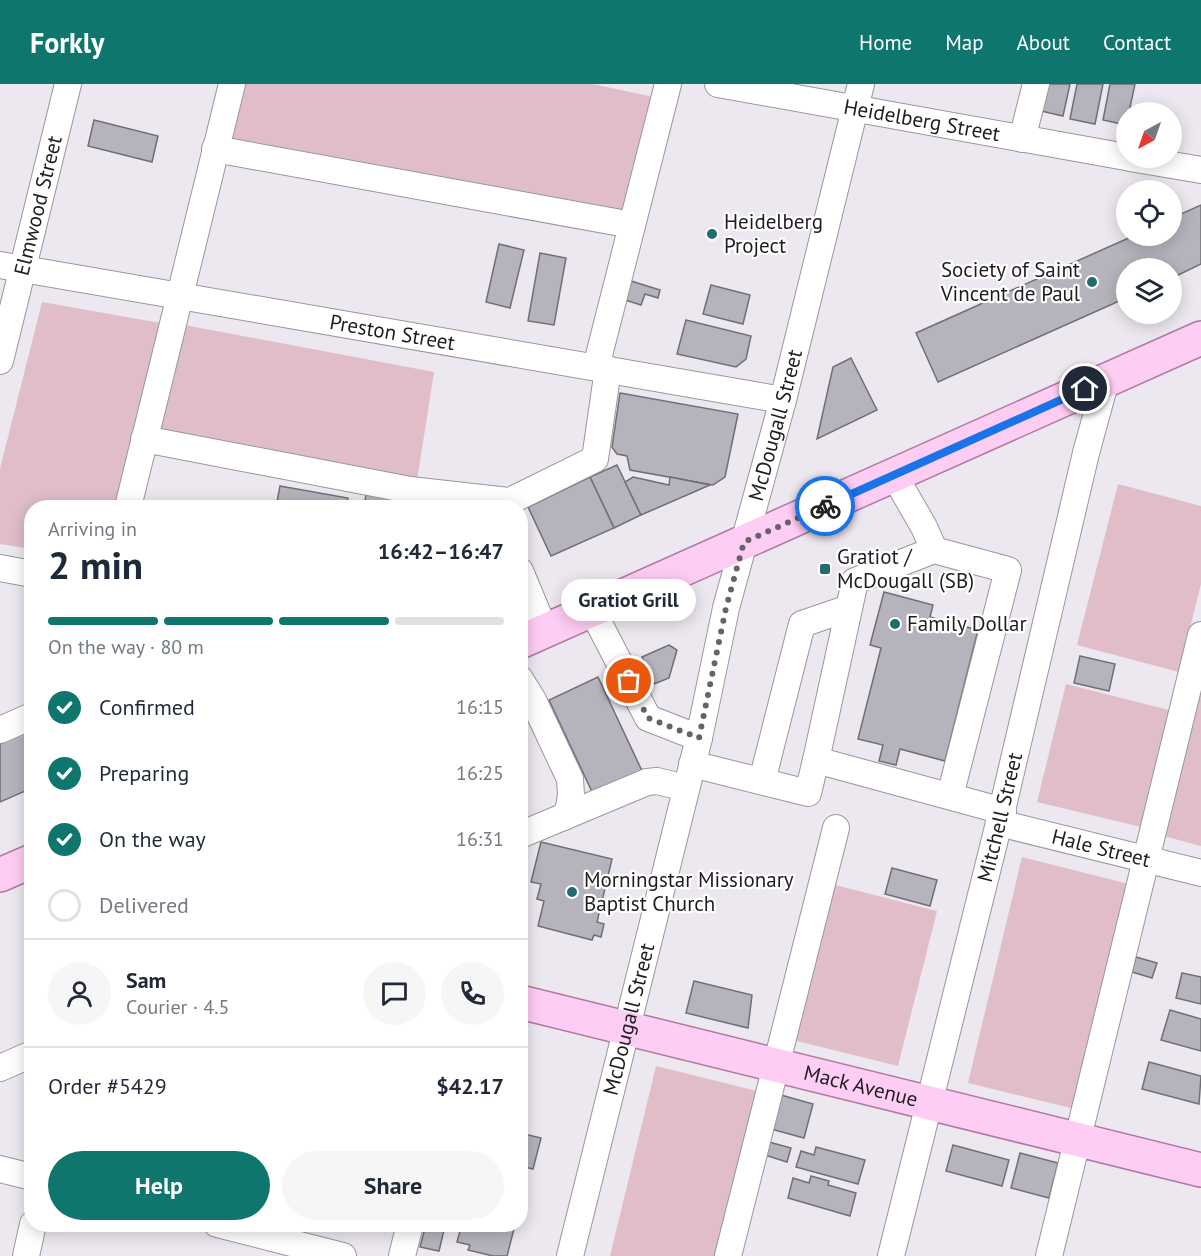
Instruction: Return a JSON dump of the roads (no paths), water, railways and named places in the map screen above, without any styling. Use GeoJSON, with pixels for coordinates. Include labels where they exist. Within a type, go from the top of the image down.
{"type":"FeatureCollection","features":[{"type":"Feature","properties":{"kind":"main road"},"geometry":{"type":"LineString","coordinates":[[533,637],[1201,339]]}},
{"type":"Feature","properties":{"kind":"main road"},"geometry":{"type":"LineString","coordinates":[[0,874],[24,864]]}},
{"type":"Feature","properties":{"kind":"main road"},"geometry":{"type":"LineString","coordinates":[[0,874],[24,880]]}},
{"type":"Feature","properties":{"kind":"main road","name":"Mack Avenue"},"geometry":{"type":"LineString","coordinates":[[528,1004],[1201,1170]]}},
{"type":"Feature","properties":{"kind":"street","name":"Elmwood Street"},"geometry":{"type":"LineString","coordinates":[[0,361],[12,267],[68,84]]}},
{"type":"Feature","properties":{"kind":"street"},"geometry":{"type":"LineString","coordinates":[[130,500],[232,84]]}},
{"type":"Feature","properties":{"kind":"street"},"geometry":{"type":"LineString","coordinates":[[512,500],[595,459],[602,368],[632,225],[668,84]]}},
{"type":"Feature","properties":{"kind":"street","name":"Heidelberg Street"},"geometry":{"type":"LineString","coordinates":[[718,84],[1116,155]]}},
{"type":"Feature","properties":{"kind":"street","name":"McDougall Street"},"geometry":{"type":"LineString","coordinates":[[570,1256],[699,738],[726,608],[783,400],[861,84]]}},
{"type":"Feature","properties":{"kind":"street"},"geometry":{"type":"LineString","coordinates":[[1022,139],[1036,84]]}},
{"type":"Feature","properties":{"kind":"street"},"geometry":{"type":"LineString","coordinates":[[215,149],[632,225]]}},
{"type":"Feature","properties":{"kind":"street","name":"Heidelberg Street"},"geometry":{"type":"LineString","coordinates":[[1182,167],[1201,170]]}},
{"type":"Feature","properties":{"kind":"street","name":"Preston Street"},"geometry":{"type":"LineString","coordinates":[[12,267],[783,400]]}},
{"type":"Feature","properties":{"kind":"street","name":"Mitchell Street"},"geometry":{"type":"LineString","coordinates":[[891,1256],[1001,817],[1086,453],[1106,380]]}},
{"type":"Feature","properties":{"kind":"street"},"geometry":{"type":"LineString","coordinates":[[144,439],[410,490],[501,500]]}},
{"type":"Feature","properties":{"kind":"street"},"geometry":{"type":"LineString","coordinates":[[894,476],[924,527],[934,550]]}},
{"type":"Feature","properties":{"kind":"street"},"geometry":{"type":"LineString","coordinates":[[528,832],[647,782],[689,776],[762,781],[808,793],[855,581],[934,550],[1008,570],[950,796]]}},
{"type":"Feature","properties":{"kind":"street"},"geometry":{"type":"LineString","coordinates":[[0,568],[24,572]]}},
{"type":"Feature","properties":{"kind":"street"},"geometry":{"type":"LineString","coordinates":[[762,781],[802,624],[849,608]]}},
{"type":"Feature","properties":{"kind":"street"},"geometry":{"type":"LineString","coordinates":[[592,610],[648,718],[699,738]]}},
{"type":"Feature","properties":{"kind":"street"},"geometry":{"type":"LineString","coordinates":[[528,612],[533,637]]}},
{"type":"Feature","properties":{"kind":"street"},"geometry":{"type":"LineString","coordinates":[[1048,1256],[1201,635]]}},
{"type":"Feature","properties":{"kind":"street"},"geometry":{"type":"LineString","coordinates":[[528,692],[570,779],[572,795],[564,817]]}},
{"type":"Feature","properties":{"kind":"street"},"geometry":{"type":"LineString","coordinates":[[0,730],[24,720]]}},
{"type":"Feature","properties":{"kind":"street","name":"Hale Street"},"geometry":{"type":"LineString","coordinates":[[816,760],[950,796],[1001,817],[1145,860],[1201,873]]}},
{"type":"Feature","properties":{"kind":"street"},"geometry":{"type":"LineString","coordinates":[[728,1256],[836,828]]}},
{"type":"Feature","properties":{"kind":"street"},"geometry":{"type":"LineString","coordinates":[[0,1068],[24,1058]]}},
{"type":"Feature","properties":{"kind":"street"},"geometry":{"type":"LineString","coordinates":[[0,1169],[24,1175]]}},
{"type":"Feature","properties":{"kind":"street"},"geometry":{"type":"LineString","coordinates":[[26,1256],[31,1232]]}},
{"type":"Feature","properties":{"kind":"street"},"geometry":{"type":"LineString","coordinates":[[248,1232],[343,1256]]}},
{"type":"Feature","properties":{"kind":"street"},"geometry":{"type":"LineString","coordinates":[[402,1256],[408,1232]]}},
{"type":"Feature","properties":{"kind":"place","name":"Heidelberg Project"},"geometry":{"type":"Point","coordinates":[712,234]}},
{"type":"Feature","properties":{"kind":"place","name":"Society of Saint Vincent de Paul"},"geometry":{"type":"Point","coordinates":[1092,282]}},
{"type":"Feature","properties":{"kind":"place","name":"Gratiot / McDougall (SB)"},"geometry":{"type":"Point","coordinates":[825,569]}},
{"type":"Feature","properties":{"kind":"place","name":"Family Dollar"},"geometry":{"type":"Point","coordinates":[895,624]}},
{"type":"Feature","properties":{"kind":"place","name":"Gratiot Grill"},"geometry":{"type":"Point","coordinates":[629,681]}},
{"type":"Feature","properties":{"kind":"place","name":"Morningstar Missionary Baptist Church"},"geometry":{"type":"Point","coordinates":[572,892]}}]}
